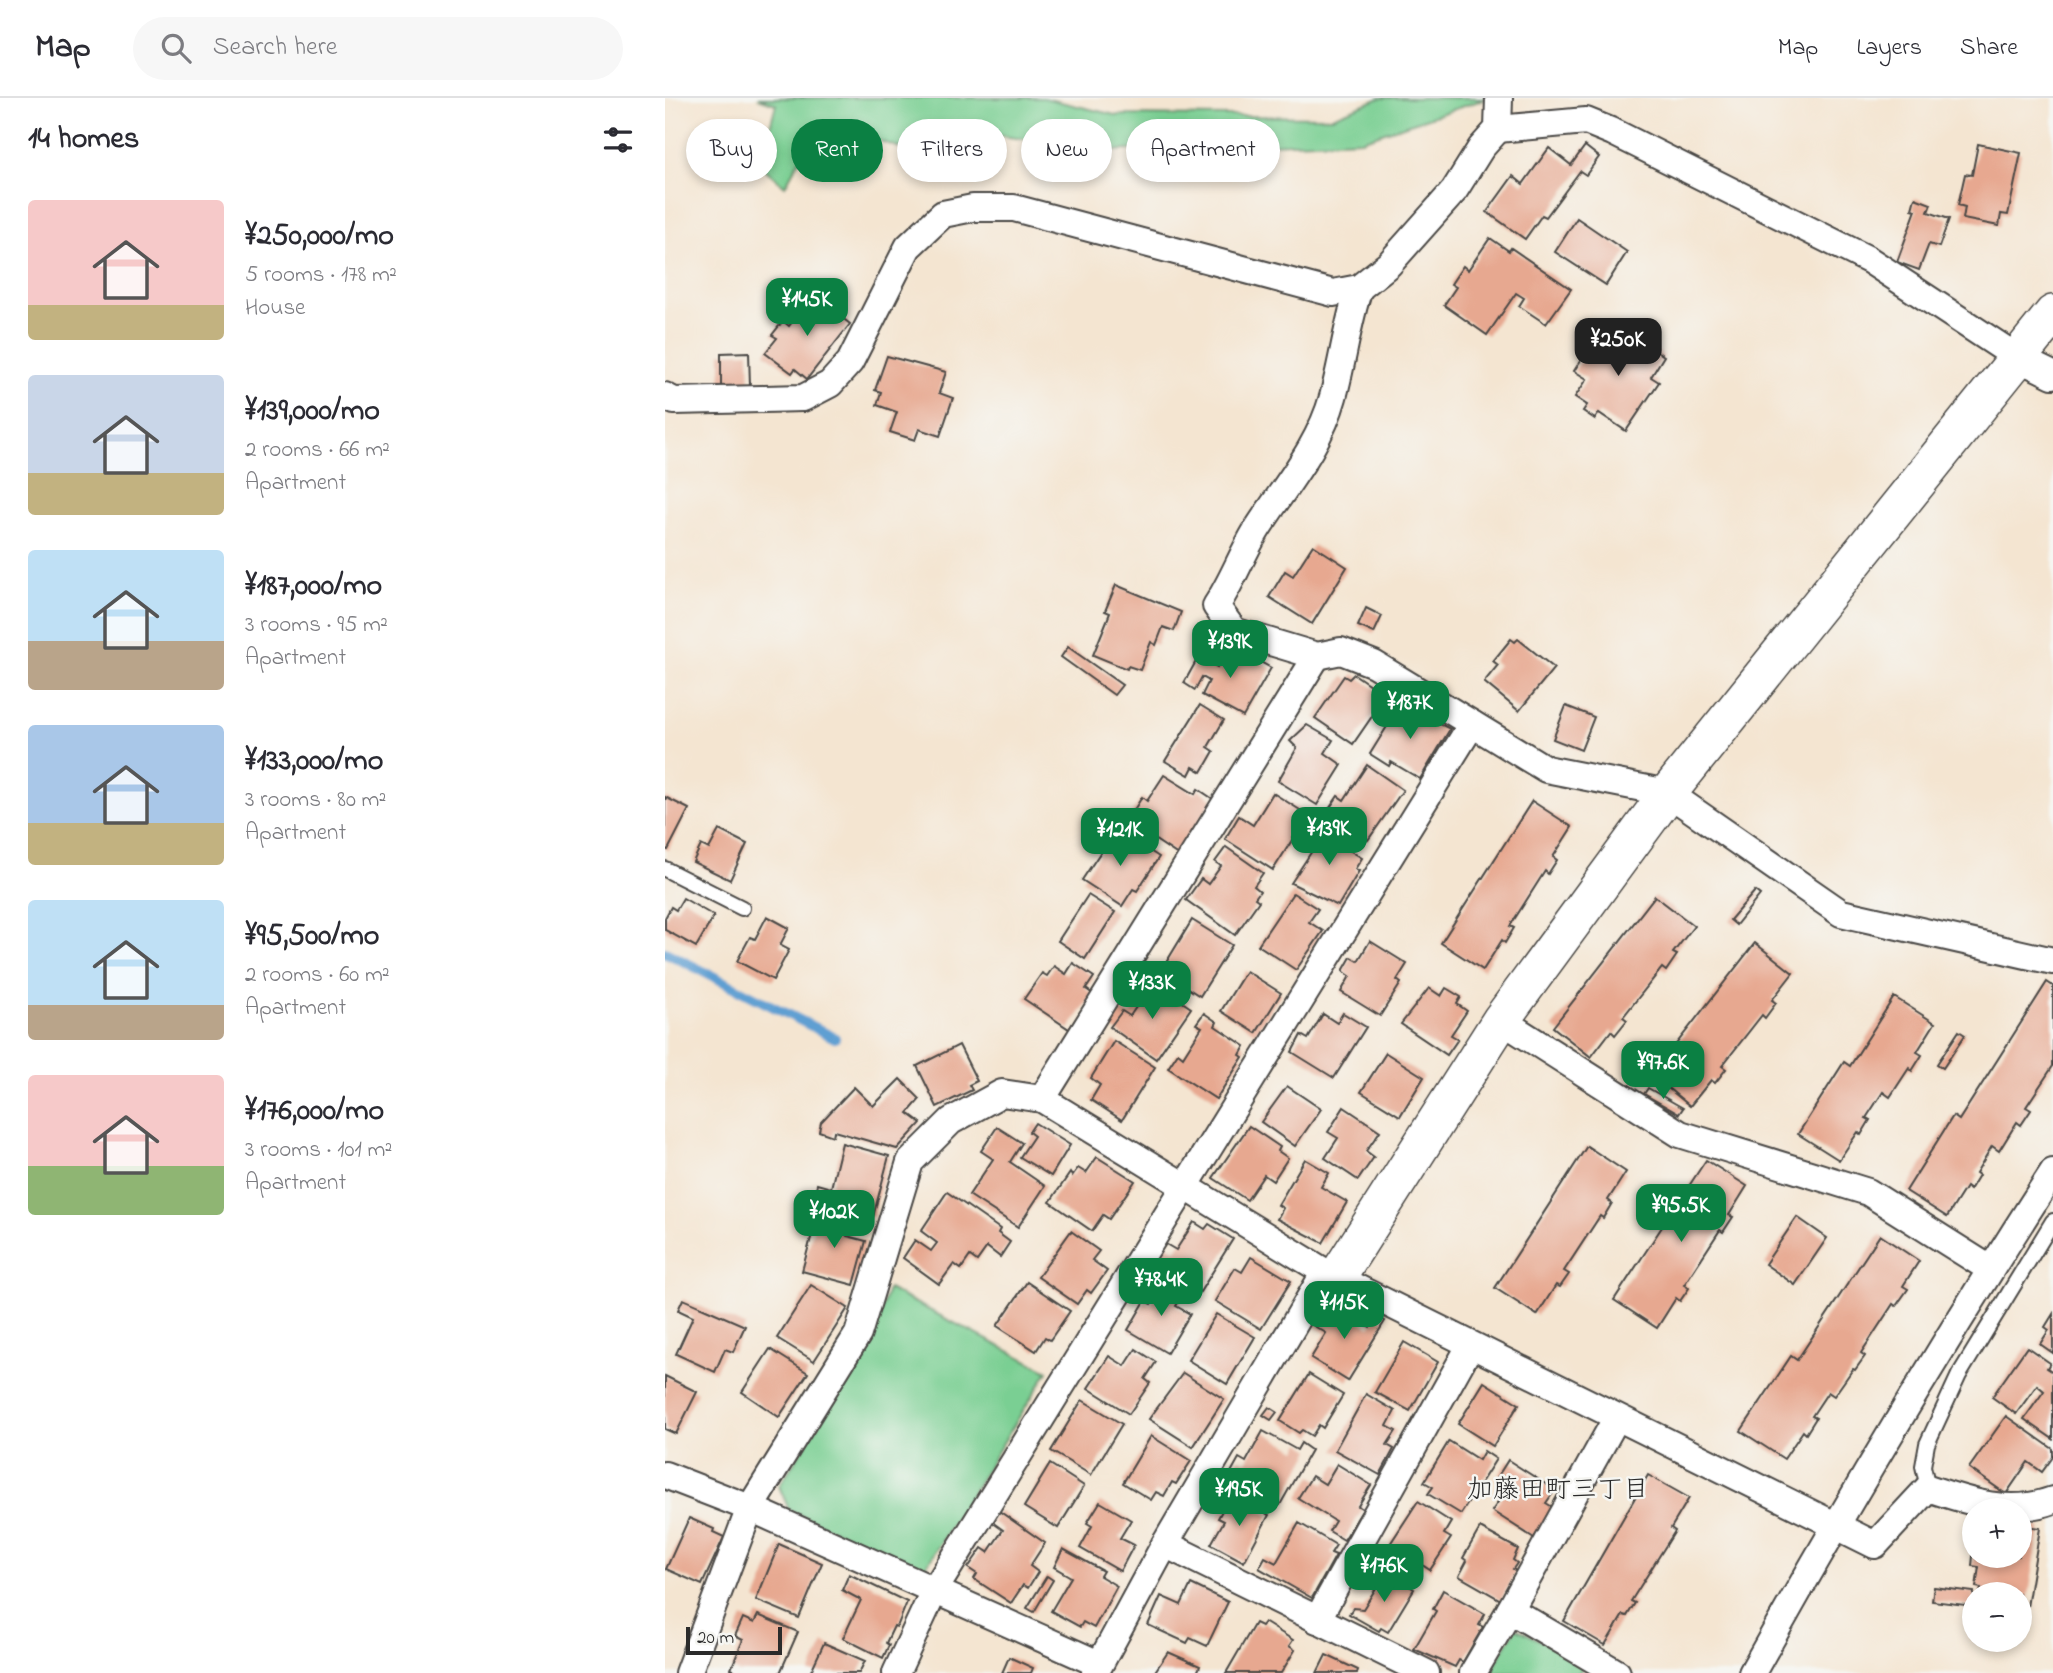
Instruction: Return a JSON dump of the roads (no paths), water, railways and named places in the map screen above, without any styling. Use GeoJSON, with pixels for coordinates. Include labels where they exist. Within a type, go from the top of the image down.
{"type":"FeatureCollection","features":[{"type":"Feature","properties":{"kind":"street"},"geometry":{"type":"LineString","coordinates":[[668,405],[803,398],[829,384],[850,362],[908,247],[943,214],[973,208],[1014,208],[1333,293],[1359,288],[1389,264],[1454,191],[1481,148],[1498,129],[1499,98]]}},
{"type":"Feature","properties":{"kind":"street"},"geometry":{"type":"LineString","coordinates":[[1498,129],[1586,121],[1613,132],[1869,260],[2018,358],[2053,375]]}},
{"type":"Feature","properties":{"kind":"street"},"geometry":{"type":"LineString","coordinates":[[1359,288],[1342,347],[1333,397],[1314,445],[1254,534],[1231,585],[1216,606],[1234,631],[1317,656],[1341,651],[1374,664],[1546,769],[1668,793],[1841,912],[2053,961]]}},
{"type":"Feature","properties":{"kind":"street"},"geometry":{"type":"LineString","coordinates":[[665,1475],[750,1508],[934,1591],[1097,1669],[1165,1544],[1331,1275],[1501,1020],[1668,793],[2053,314]]}},
{"type":"Feature","properties":{"kind":"street"},"geometry":{"type":"LineString","coordinates":[[1042,1099],[1317,656]]}},
{"type":"Feature","properties":{"kind":"street"},"geometry":{"type":"LineString","coordinates":[[896,1673],[934,1591],[1472,724]]}},
{"type":"Feature","properties":{"kind":"street"},"geometry":{"type":"LineString","coordinates":[[1501,1020],[1680,1134],[1868,1192],[1990,1269]]}},
{"type":"Feature","properties":{"kind":"street"},"geometry":{"type":"LineString","coordinates":[[688,1673],[750,1508],[858,1334],[910,1162],[951,1121],[1002,1093],[1042,1099],[1331,1275],[1616,1419],[1875,1545],[1928,1488],[1977,1505],[2034,1507],[2053,1500]]}},
{"type":"Feature","properties":{"kind":"street"},"geometry":{"type":"LineString","coordinates":[[1752,1673],[1835,1524],[1990,1269],[2053,1172]]}},
{"type":"Feature","properties":{"kind":"street"},"geometry":{"type":"LineString","coordinates":[[1317,1620],[1470,1346]]}},
{"type":"Feature","properties":{"kind":"street"},"geometry":{"type":"LineString","coordinates":[[1473,1673],[1616,1419]]}},
{"type":"Feature","properties":{"kind":"street"},"geometry":{"type":"LineString","coordinates":[[1165,1544],[1317,1620],[1388,1665],[1426,1673]]}},
{"type":"Feature","properties":{"kind":"street"},"geometry":{"type":"LineString","coordinates":[[1510,1610],[1617,1673]]}},
{"type":"Feature","properties":{"kind":"lane"},"geometry":{"type":"LineString","coordinates":[[665,869],[742,908]]}},
{"type":"Feature","properties":{"kind":"lane"},"geometry":{"type":"LineString","coordinates":[[1928,1488],[1923,1466],[1927,1444],[1959,1375],[2053,1221]]}},
{"type":"Feature","properties":{"kind":"waterway"},"geometry":{"type":"LineString","coordinates":[[665,952],[835,1038]]}},
{"type":"Feature","properties":{"kind":"district","name":"加藤田町三丁目"},"geometry":{"type":"Point","coordinates":[1558,1491]}}]}
